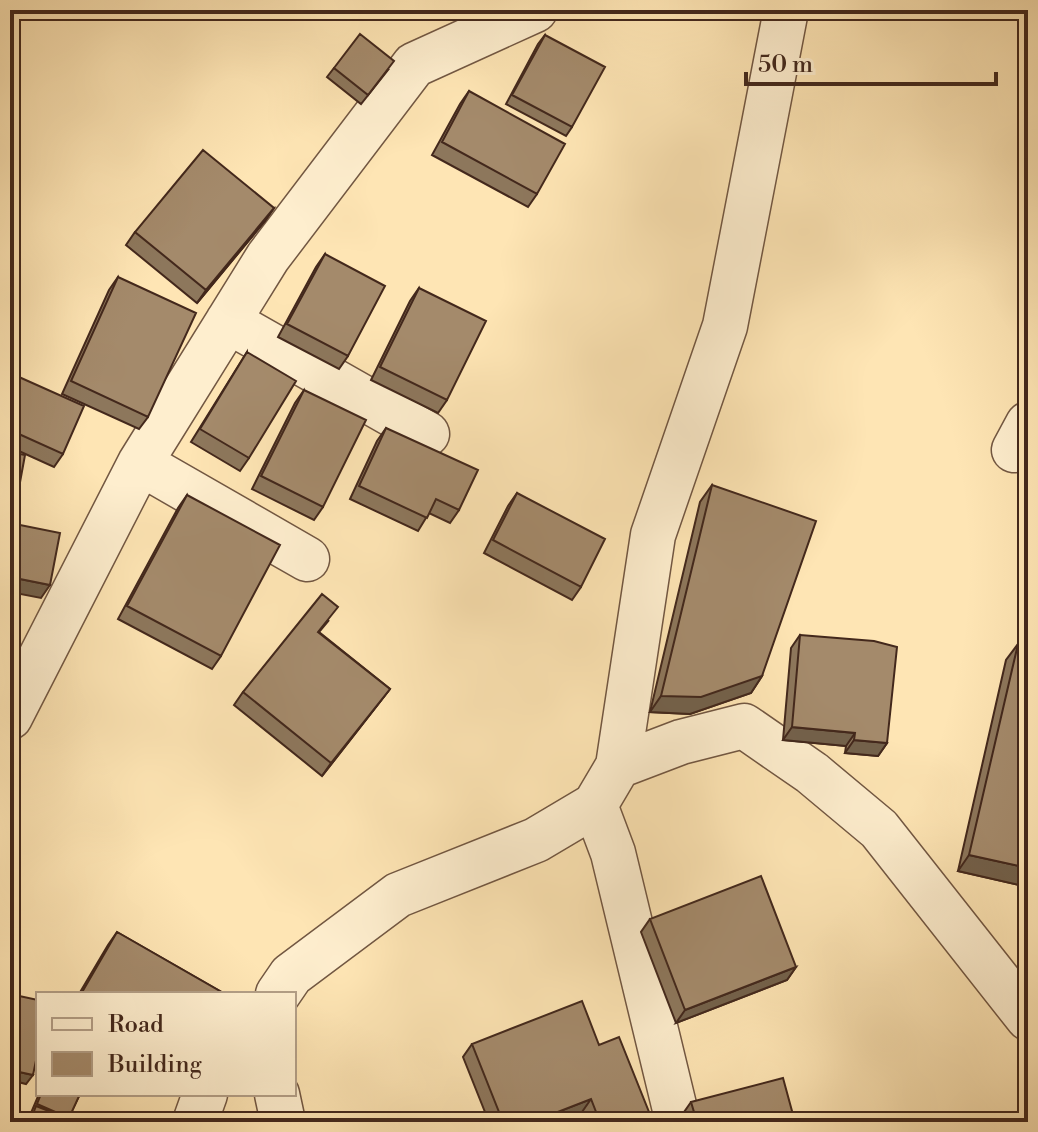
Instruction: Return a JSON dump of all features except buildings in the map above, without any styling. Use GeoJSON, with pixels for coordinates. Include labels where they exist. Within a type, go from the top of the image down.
{"type":"FeatureCollection","features":[{"type":"Feature","properties":{"kind":"street"},"geometry":{"type":"LineString","coordinates":[[10,717],[140,463],[268,257],[414,65],[535,10]]}},
{"type":"Feature","properties":{"kind":"street"},"geometry":{"type":"LineString","coordinates":[[279,992],[291,975],[398,895],[536,840],[595,805],[618,766],[653,535],[725,326],[786,10]]}},
{"type":"Feature","properties":{"kind":"street"},"geometry":{"type":"LineString","coordinates":[[228,321],[427,434]]}},
{"type":"Feature","properties":{"kind":"street"},"geometry":{"type":"LineString","coordinates":[[140,463],[307,559]]}},
{"type":"Feature","properties":{"kind":"street"},"geometry":{"type":"LineString","coordinates":[[618,766],[681,742],[744,726],[812,773],[879,829],[1028,1018]]}},
{"type":"Feature","properties":{"kind":"street"},"geometry":{"type":"LineString","coordinates":[[595,805],[613,853],[678,1122]]}},
{"type":"Feature","properties":{"kind":"street"},"geometry":{"type":"LineString","coordinates":[[195,1122],[204,1096]]}},
{"type":"Feature","properties":{"kind":"street"},"geometry":{"type":"LineString","coordinates":[[277,1096],[283,1122]]}}]}
